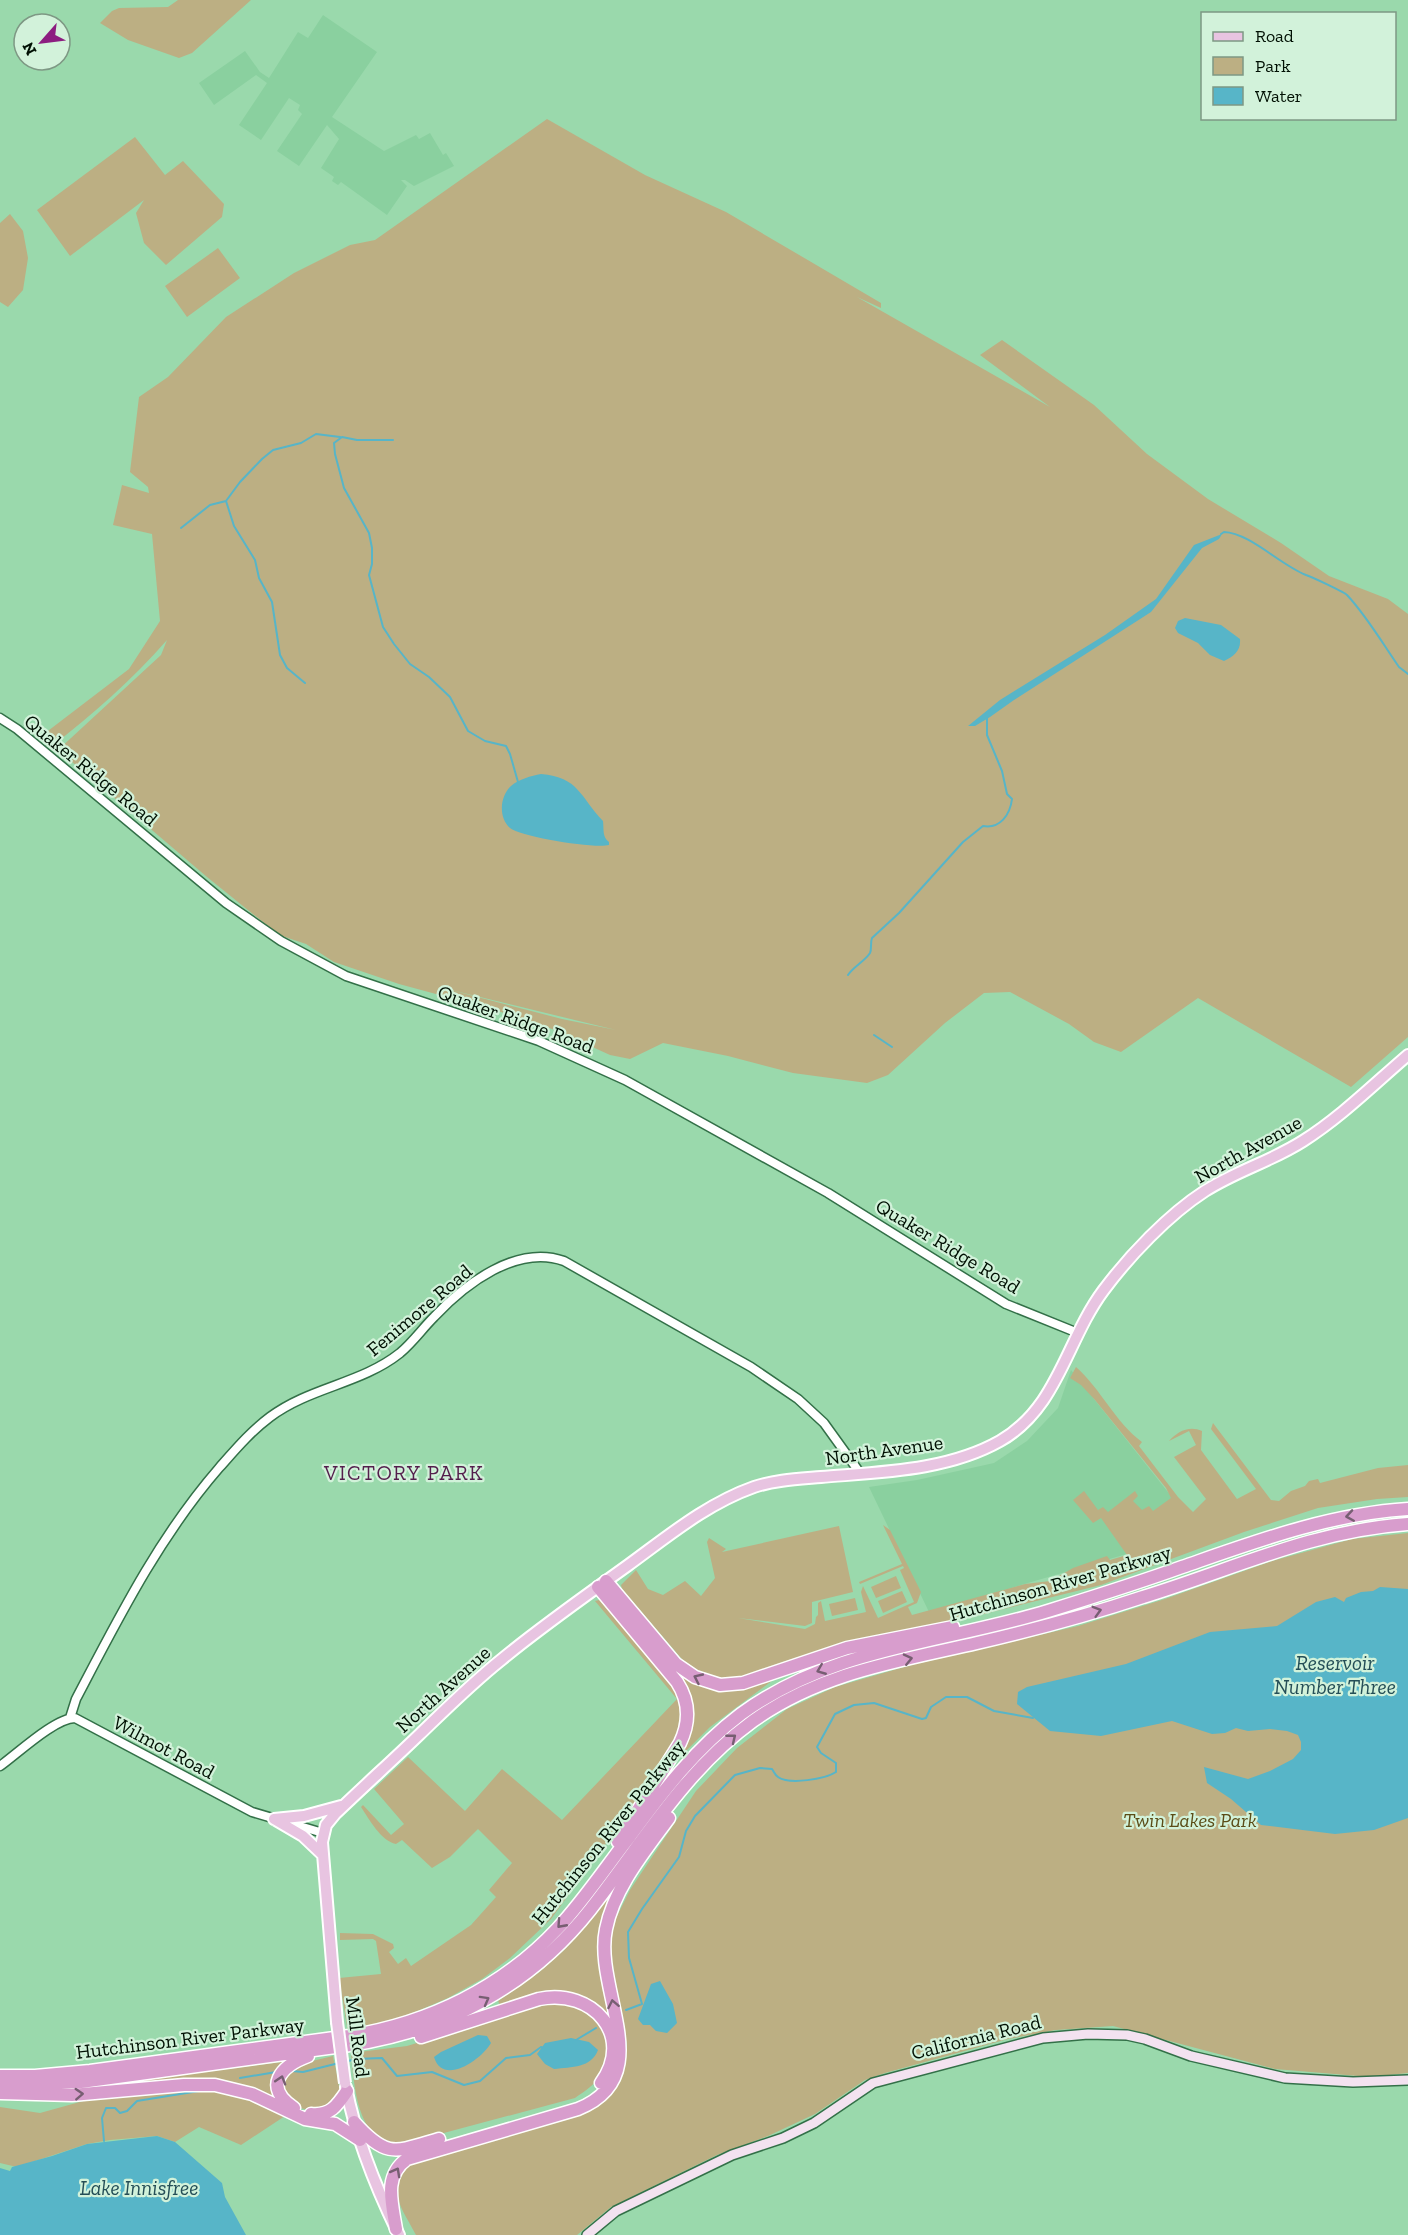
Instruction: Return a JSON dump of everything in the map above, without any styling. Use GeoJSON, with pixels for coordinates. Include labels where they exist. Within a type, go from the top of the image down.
{"type":"FeatureCollection","features":[{"type":"Feature","properties":{"kind":"highway","name":"Hutchinson River Parkway"},"geometry":{"type":"LineString","coordinates":[[0,2076],[35,2076],[90,2071],[340,2038],[401,2025],[458,2003],[511,1970],[557,1929],[693,1755],[729,1724],[768,1696],[811,1674],[853,1658],[1020,1619],[1113,1591],[1309,1525],[1352,1516],[1408,1509]]}},
{"type":"Feature","properties":{"kind":"highway","name":"Hutchinson River Parkway"},"geometry":{"type":"LineString","coordinates":[[0,2085],[81,2082],[327,2049],[372,2042],[414,2031],[450,2018],[493,1996],[534,1968],[582,1919],[680,1790],[709,1758],[744,1728],[808,1689],[838,1677],[1008,1635],[1144,1597],[1313,1539],[1353,1530],[1408,1524]]}},
{"type":"Feature","properties":{"kind":"highway"},"geometry":{"type":"LineString","coordinates":[[602,1584],[676,1664],[695,1677],[720,1685],[743,1683],[810,1658],[860,1645],[937,1629],[1020,1619]]}},
{"type":"Feature","properties":{"kind":"highway"},"geometry":{"type":"LineString","coordinates":[[598,1878],[627,1826],[680,1743],[686,1729],[687,1715],[684,1694],[677,1682],[602,1584]]}},
{"type":"Feature","properties":{"kind":"highway"},"geometry":{"type":"LineString","coordinates":[[397,2232],[390,2184],[395,2172],[407,2158],[578,2109],[596,2100],[611,2084],[619,2065],[621,2050],[604,1956],[604,1939],[608,1919],[629,1877],[709,1758]]}},
{"type":"Feature","properties":{"kind":"highway"},"geometry":{"type":"LineString","coordinates":[[354,2122],[370,2139],[387,2149],[399,2150],[426,2143],[581,2099],[597,2088],[605,2078],[613,2052],[609,2031],[599,2014],[579,2000],[565,1996],[528,2002],[421,2037],[372,2042]]}},
{"type":"Feature","properties":{"kind":"highway"},"geometry":{"type":"LineString","coordinates":[[327,2049],[286,2067],[279,2078],[280,2095],[296,2109],[318,2115],[334,2109],[346,2087]]}},
{"type":"Feature","properties":{"kind":"highway"},"geometry":{"type":"LineString","coordinates":[[0,2094],[72,2095],[184,2085],[215,2085],[252,2094],[305,2119],[335,2124],[360,2140]]}},
{"type":"Feature","properties":{"kind":"main road","name":"North Avenue"},"geometry":{"type":"LineString","coordinates":[[323,1833],[328,1821],[345,1804],[479,1679],[520,1645],[693,1518],[734,1495],[771,1482],[930,1465],[975,1453],[1003,1439],[1026,1422],[1047,1397],[1068,1358],[1078,1333],[1100,1295],[1118,1273],[1183,1208],[1205,1191],[1302,1142],[1408,1055]]}},
{"type":"Feature","properties":{"kind":"main road"},"geometry":{"type":"LineString","coordinates":[[274,1819],[304,1816],[345,1804]]}},
{"type":"Feature","properties":{"kind":"main road"},"geometry":{"type":"LineString","coordinates":[[274,1819],[303,1836],[323,1855]]}},
{"type":"Feature","properties":{"kind":"main road","name":"Mill Road"},"geometry":{"type":"LineString","coordinates":[[323,1833],[337,2022],[346,2087],[354,2122],[376,2186],[397,2232]]}},
{"type":"Feature","properties":{"kind":"main road","name":"California Road"},"geometry":{"type":"LineString","coordinates":[[587,2235],[616,2211],[732,2155],[783,2138],[814,2123],[873,2083],[1043,2038],[1088,2034],[1127,2035],[1145,2039],[1191,2056],[1285,2078],[1353,2082],[1408,2080]]}},
{"type":"Feature","properties":{"kind":"street","name":"Quaker Ridge Road"},"geometry":{"type":"LineString","coordinates":[[0,718],[17,729],[226,903],[281,942],[346,976],[538,1041],[625,1080],[828,1193],[1006,1304],[1078,1333]]}},
{"type":"Feature","properties":{"kind":"street","name":"Fenimore Road"},"geometry":{"type":"LineString","coordinates":[[70,1718],[76,1699],[143,1575],[186,1507],[244,1439],[270,1417],[293,1402],[369,1372],[388,1361],[411,1343],[453,1298],[490,1273],[524,1258],[554,1257],[594,1276],[751,1367],[814,1412],[832,1432],[860,1473]]}},
{"type":"Feature","properties":{"kind":"street"},"geometry":{"type":"LineString","coordinates":[[0,1766],[55,1725],[70,1718]]}},
{"type":"Feature","properties":{"kind":"street","name":"Wilmot Road"},"geometry":{"type":"LineString","coordinates":[[70,1718],[82,1721],[242,1807],[323,1833]]}},
{"type":"Feature","properties":{"kind":"shaded area"},"geometry":{"type":"Polygon","coordinates":[[[323,15],[377,52],[332,117],[384,151],[416,135],[419,139],[430,133],[443,155],[446,153],[454,166],[414,186],[401,180],[407,186],[387,215],[341,182],[338,185],[332,181],[334,177],[321,168],[339,139],[327,125],[299,166],[277,151],[302,114],[298,110],[300,105],[289,98],[261,140],[239,125],[267,83],[256,75],[214,105],[199,83],[245,51],[260,72],[269,78],[298,32],[308,38],[323,15]]]}},
{"type":"Feature","properties":{"kind":"shaded area"},"geometry":{"type":"Polygon","coordinates":[[[1071,1370],[1202,1535],[1130,1553],[929,1612],[869,1487],[917,1480],[994,1463],[1027,1441],[1058,1408],[1071,1370]]]}},
{"type":"Feature","properties":{"kind":"green space"},"geometry":{"type":"Polygon","coordinates":[[[178,0],[251,0],[192,53],[179,58],[128,40],[100,23],[112,11],[119,8],[168,7],[178,0]]]}},
{"type":"Feature","properties":{"kind":"green space"},"geometry":{"type":"Polygon","coordinates":[[[547,119],[645,175],[726,212],[881,303],[881,308],[857,297],[1050,407],[980,355],[1002,340],[1094,405],[1147,454],[1208,499],[1281,543],[1329,576],[1388,599],[1408,614],[1408,1037],[1351,1087],[1198,998],[1121,1052],[1094,1042],[1069,1024],[1010,992],[984,993],[945,1023],[888,1075],[867,1083],[793,1073],[728,1056],[663,1043],[630,1059],[610,1055],[555,1030],[495,1010],[399,984],[334,962],[306,944],[279,935],[58,750],[161,655],[167,640],[112,696],[51,747],[40,737],[129,669],[160,621],[152,534],[113,525],[122,485],[149,493],[148,487],[130,472],[139,397],[168,377],[226,317],[294,273],[350,245],[375,240],[547,119]],[[447,989],[562,1019],[616,1030],[447,989]]]}},
{"type":"Feature","properties":{"kind":"green space"},"geometry":{"type":"Polygon","coordinates":[[[135,137],[165,175],[183,161],[224,204],[222,217],[166,265],[144,243],[136,213],[144,200],[70,256],[37,210],[135,137]]]}},
{"type":"Feature","properties":{"kind":"green space"},"geometry":{"type":"Polygon","coordinates":[[[10,214],[23,231],[28,258],[23,290],[8,307],[0,302],[0,223],[10,214]]]}},
{"type":"Feature","properties":{"kind":"green space"},"geometry":{"type":"Polygon","coordinates":[[[218,248],[240,278],[187,317],[165,286],[218,248]]]}},
{"type":"Feature","properties":{"kind":"green space"},"geometry":{"type":"Polygon","coordinates":[[[1076,1367],[1124,1425],[1142,1442],[1139,1446],[1178,1497],[1193,1512],[1206,1499],[1174,1457],[1196,1445],[1189,1431],[1169,1441],[1184,1430],[1202,1431],[1201,1450],[1237,1499],[1256,1489],[1211,1429],[1213,1423],[1271,1500],[1279,1501],[1291,1491],[1305,1486],[1309,1481],[1318,1479],[1320,1483],[1378,1468],[1408,1465],[1408,1497],[1318,1508],[1244,1532],[1101,1585],[952,1622],[835,1645],[741,1678],[722,1679],[704,1675],[686,1664],[622,1589],[621,1585],[636,1570],[648,1589],[663,1595],[685,1581],[701,1596],[715,1578],[707,1542],[709,1538],[726,1549],[722,1552],[839,1526],[853,1592],[812,1602],[812,1623],[805,1626],[738,1618],[805,1629],[815,1624],[818,1603],[821,1601],[825,1621],[866,1612],[861,1592],[863,1586],[878,1618],[914,1602],[900,1570],[904,1568],[903,1566],[860,1584],[859,1582],[902,1564],[883,1525],[890,1530],[921,1592],[917,1603],[908,1607],[912,1615],[1025,1584],[1050,1581],[1073,1568],[1107,1556],[1110,1560],[1127,1555],[1101,1518],[1093,1523],[1073,1500],[1084,1491],[1098,1510],[1103,1507],[1108,1512],[1135,1491],[1138,1496],[1133,1501],[1142,1510],[1149,1506],[1153,1511],[1171,1498],[1166,1488],[1095,1400],[1081,1385],[1070,1378],[1076,1367]]]}},
{"type":"Feature","properties":{"kind":"green space","name":"Twin Lakes Park"},"geometry":{"type":"Polygon","coordinates":[[[1408,1533],[1408,2073],[1370,2077],[1275,2069],[1113,2026],[1056,2030],[1008,2039],[865,2080],[815,2114],[768,2136],[717,2155],[611,2207],[577,2235],[416,2235],[401,2207],[397,2190],[403,2172],[411,2162],[583,2113],[604,2101],[623,2075],[627,2045],[612,1972],[610,1940],[616,1918],[630,1890],[696,1791],[737,1748],[787,1709],[835,1687],[911,1665],[1078,1626],[1165,1599],[1272,1561],[1352,1539],[1408,1533]]]}},
{"type":"Feature","properties":{"kind":"green space"},"geometry":{"type":"Polygon","coordinates":[[[896,1576],[901,1588],[876,1598],[871,1587],[896,1576]]]}},
{"type":"Feature","properties":{"kind":"green space"},"geometry":{"type":"Polygon","coordinates":[[[902,1591],[907,1602],[883,1613],[878,1601],[902,1591]]]}},
{"type":"Feature","properties":{"kind":"green space"},"geometry":{"type":"Polygon","coordinates":[[[855,1598],[858,1610],[832,1616],[829,1604],[855,1598]]]}},
{"type":"Feature","properties":{"kind":"green space"},"geometry":{"type":"Polygon","coordinates":[[[595,1601],[604,1602],[679,1695],[683,1724],[674,1744],[637,1801],[551,1919],[510,1958],[482,1979],[448,1998],[406,2016],[348,2032],[339,1978],[381,1974],[376,1941],[373,1939],[340,1940],[340,1933],[373,1934],[393,1944],[394,1948],[389,1952],[398,1964],[406,1958],[411,1966],[471,1925],[496,1897],[489,1890],[512,1863],[478,1829],[450,1857],[432,1868],[402,1840],[396,1844],[380,1834],[361,1807],[363,1805],[391,1835],[404,1824],[374,1789],[408,1757],[465,1811],[502,1769],[562,1820],[677,1699],[595,1601]]]}},
{"type":"Feature","properties":{"kind":"green space"},"geometry":{"type":"Polygon","coordinates":[[[664,1660],[690,1680],[703,1686],[723,1688],[772,1678],[773,1680],[710,1727],[675,1762],[690,1728],[664,1660]]]}},
{"type":"Feature","properties":{"kind":"green space"},"geometry":{"type":"Polygon","coordinates":[[[612,1894],[605,1913],[613,2025],[590,2001],[569,1993],[546,1993],[500,2005],[498,2001],[538,1973],[564,1950],[612,1894]]]}},
{"type":"Feature","properties":{"kind":"green space"},"geometry":{"type":"Polygon","coordinates":[[[558,2002],[573,2004],[586,2011],[600,2025],[607,2043],[606,2063],[600,2077],[575,2098],[399,2145],[385,2142],[374,2135],[366,2124],[356,2095],[351,2053],[407,2046],[540,2005],[558,2002]]]}},
{"type":"Feature","properties":{"kind":"green space"},"geometry":{"type":"Polygon","coordinates":[[[333,2056],[339,2089],[335,2103],[331,2107],[318,2110],[300,2108],[295,2105],[282,2091],[284,2074],[304,2063],[333,2056]]]}},
{"type":"Feature","properties":{"kind":"green space"},"geometry":{"type":"Polygon","coordinates":[[[289,2061],[275,2075],[283,2103],[242,2086],[110,2088],[110,2084],[289,2061]]]}},
{"type":"Feature","properties":{"kind":"green space"},"geometry":{"type":"Polygon","coordinates":[[[213,2088],[238,2094],[285,2116],[241,2145],[199,2127],[175,2142],[157,2136],[110,2140],[87,2144],[17,2167],[0,2163],[0,2107],[40,2113],[87,2100],[213,2088]]]}},
{"type":"Feature","properties":{"kind":"water"},"geometry":{"type":"Polygon","coordinates":[[[1222,534],[1219,539],[1202,548],[1151,612],[990,717],[975,726],[968,726],[1000,700],[1105,635],[1156,599],[1194,545],[1222,534]]]}},
{"type":"Feature","properties":{"kind":"water"},"geometry":{"type":"Polygon","coordinates":[[[1185,618],[1221,625],[1240,639],[1238,650],[1224,661],[1210,655],[1198,643],[1178,633],[1175,628],[1178,621],[1185,618]]]}},
{"type":"Feature","properties":{"kind":"water"},"geometry":{"type":"Polygon","coordinates":[[[541,774],[563,779],[578,790],[603,821],[604,835],[609,845],[558,841],[528,835],[510,828],[502,813],[507,790],[521,780],[541,774]]]}},
{"type":"Feature","properties":{"kind":"water","name":"Reservoir Number Three"},"geometry":{"type":"Polygon","coordinates":[[[1380,1587],[1408,1589],[1408,1818],[1374,1830],[1335,1834],[1261,1825],[1231,1799],[1207,1783],[1204,1767],[1248,1779],[1293,1759],[1301,1750],[1301,1742],[1298,1735],[1287,1731],[1270,1729],[1248,1731],[1236,1728],[1225,1733],[1212,1734],[1172,1721],[1101,1736],[1050,1731],[1017,1704],[1018,1692],[1027,1687],[1126,1664],[1210,1632],[1277,1626],[1316,1602],[1335,1597],[1344,1602],[1346,1598],[1380,1587]]]}},
{"type":"Feature","properties":{"kind":"water"},"geometry":{"type":"Polygon","coordinates":[[[660,1981],[673,2004],[677,2023],[667,2033],[656,2031],[650,2025],[643,2025],[638,2019],[651,1984],[660,1981]]]}},
{"type":"Feature","properties":{"kind":"water"},"geometry":{"type":"Polygon","coordinates":[[[478,2035],[487,2036],[491,2043],[480,2056],[454,2070],[445,2070],[439,2066],[434,2057],[478,2035]]]}},
{"type":"Feature","properties":{"kind":"water"},"geometry":{"type":"Polygon","coordinates":[[[571,2038],[589,2042],[598,2050],[595,2056],[580,2066],[554,2069],[545,2064],[537,2054],[545,2043],[571,2038]]]}},
{"type":"Feature","properties":{"kind":"water","name":"Lake Innisfree"},"geometry":{"type":"Polygon","coordinates":[[[157,2136],[175,2142],[222,2183],[225,2197],[246,2235],[0,2235],[0,2168],[10,2171],[12,2167],[87,2144],[157,2136]]]}},
{"type":"Feature","properties":{"kind":"waterway"},"geometry":{"type":"LineString","coordinates":[[305,683],[287,668],[280,655],[272,602],[259,578],[255,560],[234,526],[226,501],[240,482],[273,450],[301,443],[316,434],[340,437]]}},
{"type":"Feature","properties":{"kind":"waterway"},"geometry":{"type":"LineString","coordinates":[[393,440],[357,440],[342,437],[334,443],[344,488],[369,533],[372,548],[369,575],[383,627],[410,664],[429,677],[450,697],[468,731],[485,741],[506,746],[518,782]]}},
{"type":"Feature","properties":{"kind":"waterway"},"geometry":{"type":"LineString","coordinates":[[181,528],[210,505],[226,501]]}},
{"type":"Feature","properties":{"kind":"waterway"},"geometry":{"type":"LineString","coordinates":[[1221,534],[1224,532],[1234,534],[1255,543],[1296,570],[1347,595],[1368,621],[1399,667],[1408,674]]}},
{"type":"Feature","properties":{"kind":"waterway"},"geometry":{"type":"LineString","coordinates":[[848,975],[870,953],[872,938],[899,913],[963,842],[983,826],[999,823],[1009,810],[1012,799],[1007,794],[1002,771],[987,735],[987,718]]}},
{"type":"Feature","properties":{"kind":"waterway"},"geometry":{"type":"LineString","coordinates":[[874,1035],[892,1047]]}},
{"type":"Feature","properties":{"kind":"waterway"},"geometry":{"type":"LineString","coordinates":[[626,2010],[642,2004],[629,1958],[628,1932],[679,1857],[686,1831],[695,1816],[735,1775],[760,1768],[772,1769],[778,1777],[791,1781],[831,1775],[836,1772],[836,1763],[821,1753],[817,1747],[835,1714],[854,1705],[874,1703],[922,1719],[926,1718],[931,1707],[946,1697],[967,1697],[994,1711],[1033,1718]]}},
{"type":"Feature","properties":{"kind":"waterway"},"geometry":{"type":"LineString","coordinates":[[576,2040],[596,2028]]}},
{"type":"Feature","properties":{"kind":"waterway"},"geometry":{"type":"LineString","coordinates":[[345,2062],[356,2059],[382,2058],[397,2076],[432,2072],[464,2085],[480,2081],[506,2058],[530,2055],[541,2047],[543,2048]]}},
{"type":"Feature","properties":{"kind":"waterway"},"geometry":{"type":"LineString","coordinates":[[292,2071],[303,2072],[339,2063]]}},
{"type":"Feature","properties":{"kind":"waterway"},"geometry":{"type":"LineString","coordinates":[[240,2078],[276,2072]]}},
{"type":"Feature","properties":{"kind":"waterway"},"geometry":{"type":"LineString","coordinates":[[104,2141],[102,2118],[106,2108],[115,2108],[120,2113],[127,2111],[137,2101],[199,2091]]}},
{"type":"Feature","properties":{"kind":"district","name":"VICTORY PARK"},"geometry":{"type":"Point","coordinates":[404,1472]}}]}
